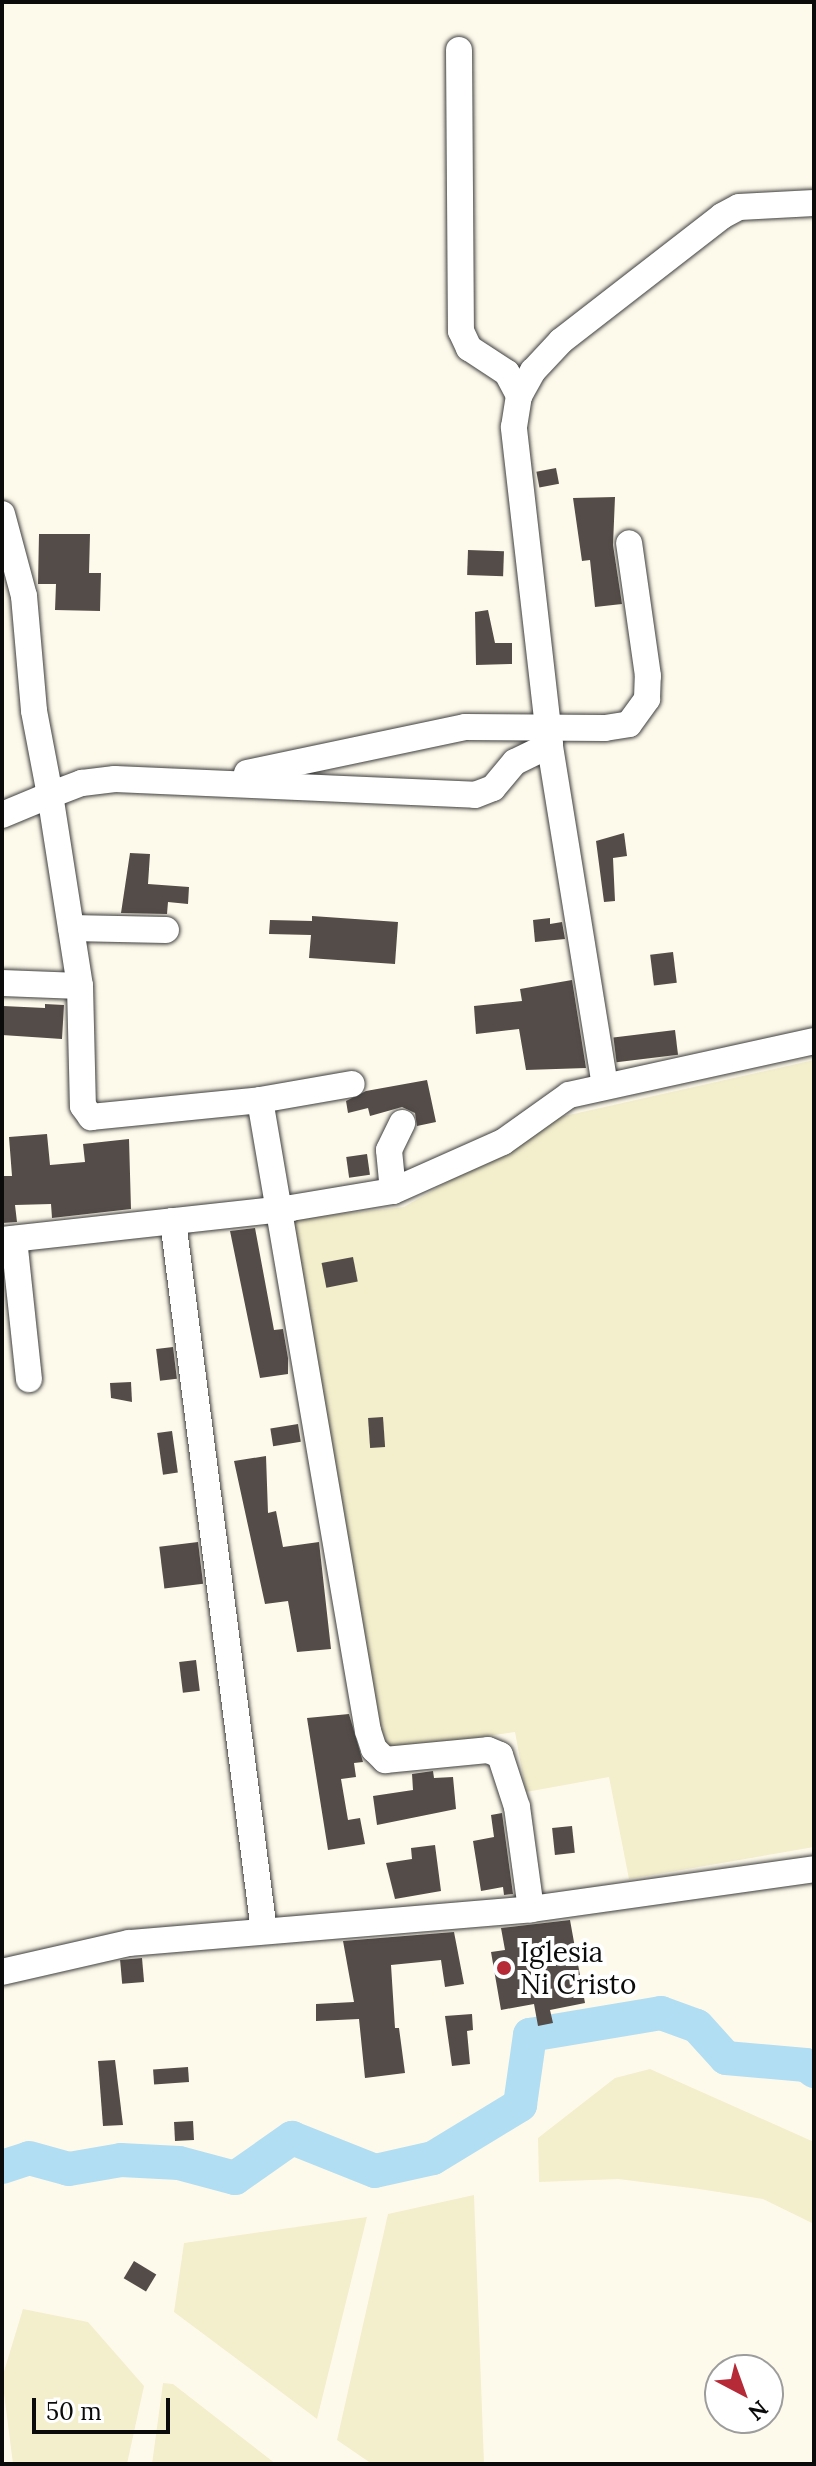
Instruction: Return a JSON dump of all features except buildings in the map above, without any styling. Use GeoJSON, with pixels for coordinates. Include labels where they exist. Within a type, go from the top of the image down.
{"type":"FeatureCollection","features":[{"type":"Feature","properties":{"kind":"street"},"geometry":{"type":"LineString","coordinates":[[459,50],[461,331],[469,348],[507,373],[519,396]]}},
{"type":"Feature","properties":{"kind":"street"},"geometry":{"type":"LineString","coordinates":[[605,1086],[550,737],[514,427],[519,396],[533,371],[561,341],[722,216],[739,207],[814,203]]}},
{"type":"Feature","properties":{"kind":"street"},"geometry":{"type":"LineString","coordinates":[[2,514],[24,596],[34,711],[80,986],[83,1106],[91,1117],[260,1100],[352,1084]]}},
{"type":"Feature","properties":{"kind":"street"},"geometry":{"type":"LineString","coordinates":[[213,780],[465,727],[550,737],[629,724],[647,699],[629,543]]}},
{"type":"Feature","properties":{"kind":"street"},"geometry":{"type":"LineString","coordinates":[[2,815],[82,783],[115,779],[213,780],[475,795],[493,788],[515,762],[550,737]]}},
{"type":"Feature","properties":{"kind":"street"},"geometry":{"type":"LineString","coordinates":[[71,928],[166,930]]}},
{"type":"Feature","properties":{"kind":"street"},"geometry":{"type":"LineString","coordinates":[[2,983],[80,986]]}},
{"type":"Feature","properties":{"kind":"street"},"geometry":{"type":"LineString","coordinates":[[29,1379],[8,1240],[282,1209],[393,1191],[503,1142],[569,1095],[814,1041]]}},
{"type":"Feature","properties":{"kind":"street"},"geometry":{"type":"LineString","coordinates":[[260,1100],[267,1157],[282,1209],[374,1749],[385,1760],[488,1750],[500,1755],[517,1807],[531,1909]]}},
{"type":"Feature","properties":{"kind":"street"},"geometry":{"type":"LineString","coordinates":[[393,1191],[389,1150],[402,1123]]}},
{"type":"Feature","properties":{"kind":"street"},"geometry":{"type":"LineString","coordinates":[[173,1221],[264,1931]]}},
{"type":"Feature","properties":{"kind":"street"},"geometry":{"type":"LineString","coordinates":[[2,1972],[129,1943],[531,1909],[814,1869]]}},
{"type":"Feature","properties":{"kind":"shaded area"},"geometry":{"type":"Polygon","coordinates":[[[814,1060],[814,1847],[629,1879],[609,1777],[526,1792],[515,1732],[384,1751],[293,1219],[404,1207],[560,1117],[814,1060]]]}},
{"type":"Feature","properties":{"kind":"shaded area"},"geometry":{"type":"Polygon","coordinates":[[[650,2069],[814,2142],[814,2224],[763,2199],[699,2189],[618,2179],[539,2182],[538,2138],[615,2078],[650,2069]]]}},
{"type":"Feature","properties":{"kind":"shaded area"},"geometry":{"type":"Polygon","coordinates":[[[474,2195],[484,2464],[372,2464],[337,2440],[388,2214],[474,2195]]]}},
{"type":"Feature","properties":{"kind":"shaded area"},"geometry":{"type":"Polygon","coordinates":[[[367,2217],[317,2419],[174,2312],[184,2243],[367,2217]]]}},
{"type":"Feature","properties":{"kind":"shaded area"},"geometry":{"type":"Polygon","coordinates":[[[23,2309],[88,2322],[144,2386],[127,2464],[13,2464],[2,2378],[23,2309]]]}},
{"type":"Feature","properties":{"kind":"shaded area"},"geometry":{"type":"Polygon","coordinates":[[[163,2383],[173,2384],[276,2464],[152,2464],[163,2383]]]}},
{"type":"Feature","properties":{"kind":"waterway"},"geometry":{"type":"LineString","coordinates":[[2,2167],[29,2158],[69,2169],[121,2160],[179,2163],[235,2178],[292,2138],[375,2171],[433,2158],[520,2105],[530,2035],[661,2013],[697,2026],[726,2058],[806,2065],[814,2071]]}},
{"type":"Feature","properties":{"kind":"place","name":"Iglesia Ni Cristo"},"geometry":{"type":"Point","coordinates":[504,1968]}}]}
